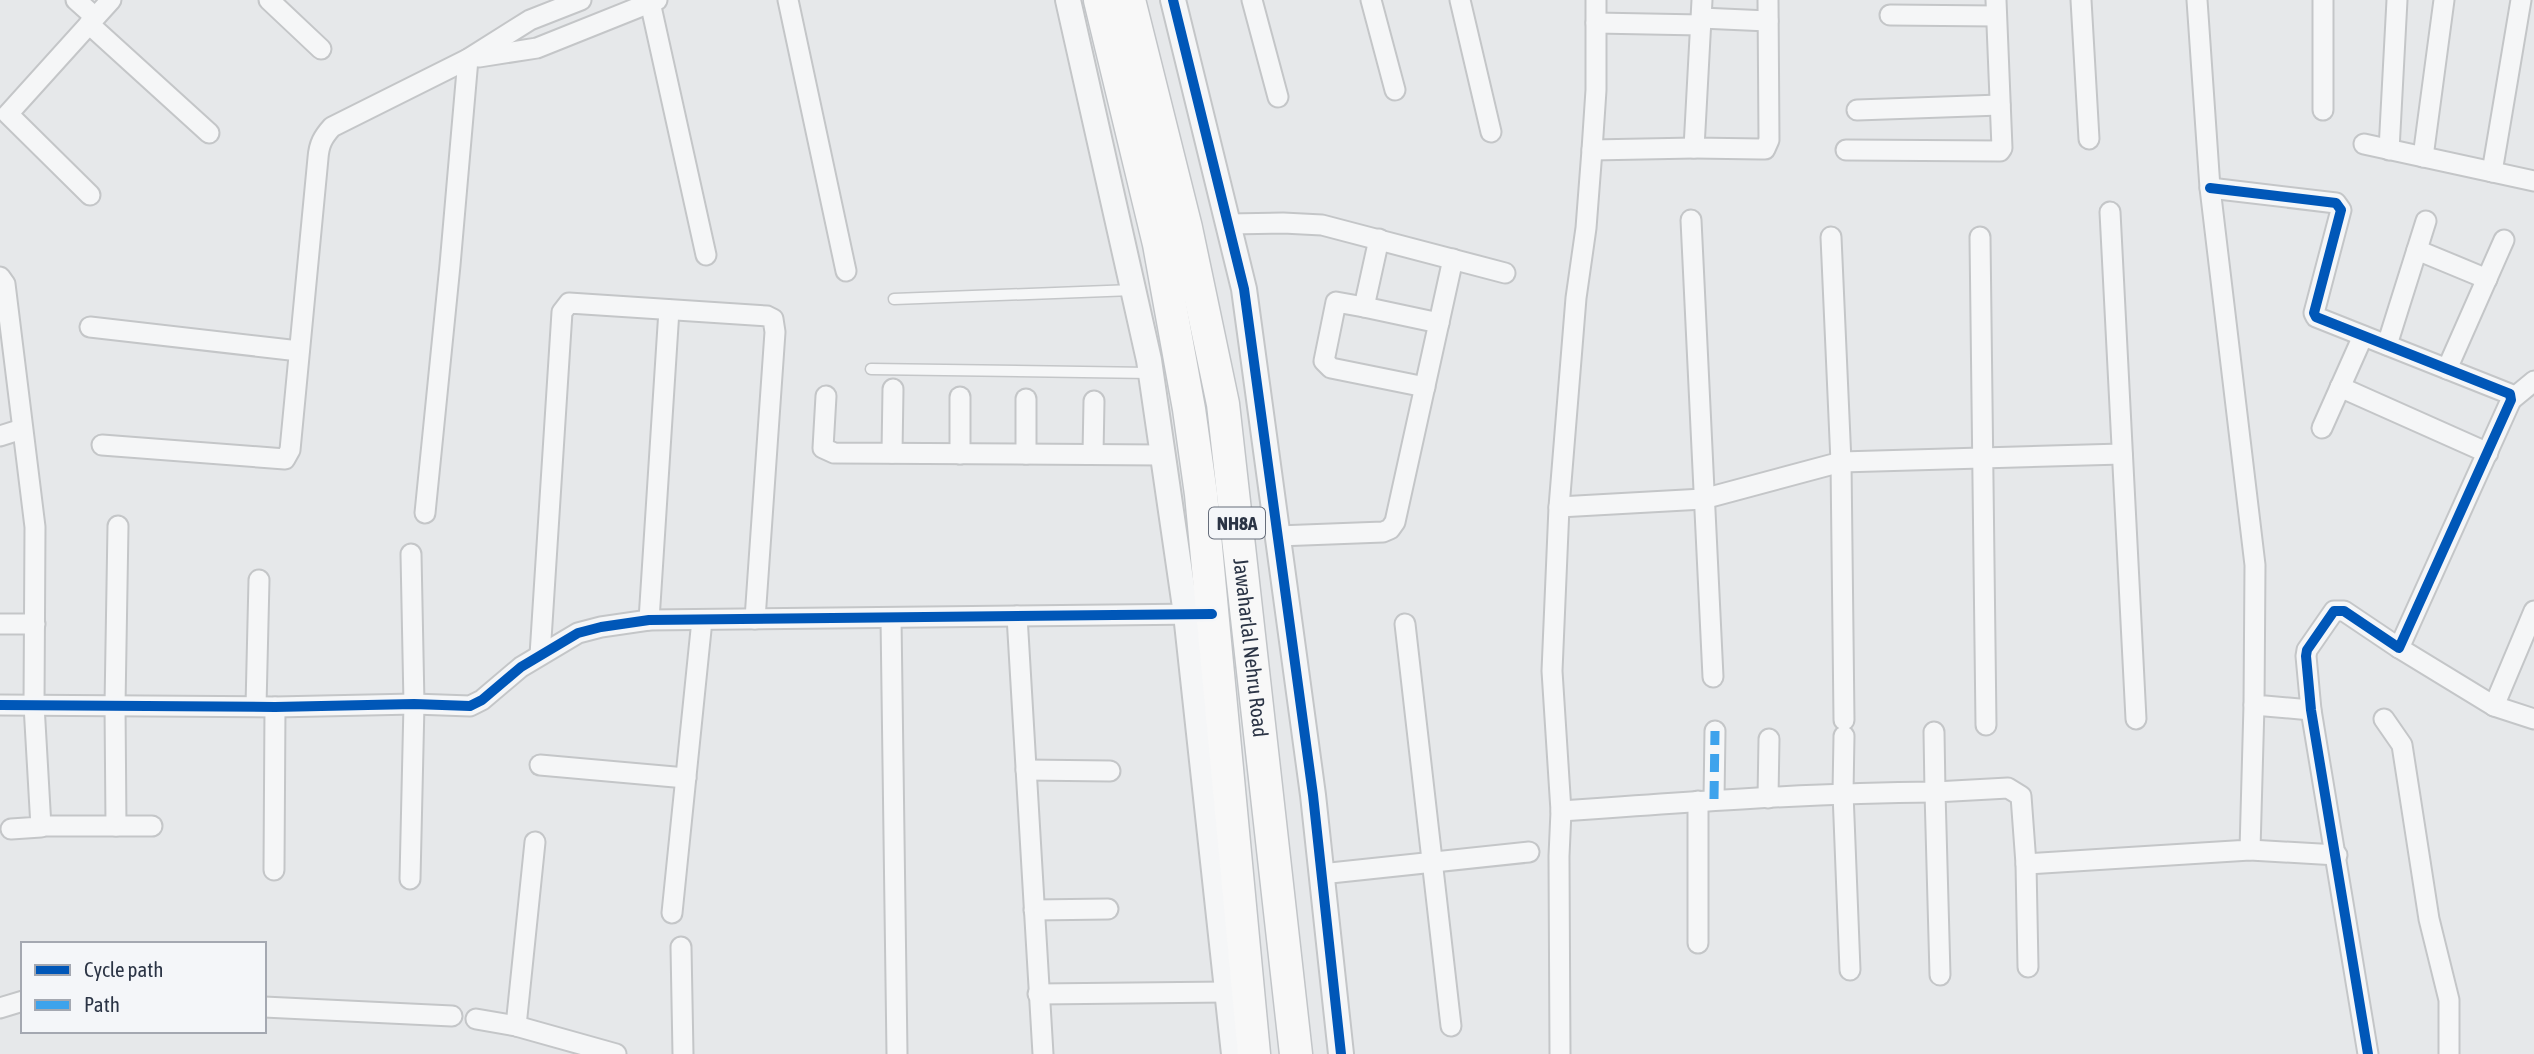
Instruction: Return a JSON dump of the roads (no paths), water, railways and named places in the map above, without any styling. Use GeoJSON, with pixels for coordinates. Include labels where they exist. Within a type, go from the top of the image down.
{"type":"FeatureCollection","features":[{"type":"Feature","properties":{"kind":"main road","name":"Jawaharlal Nehru Road"},"geometry":{"type":"LineString","coordinates":[[1100,0],[1159,244],[1189,409],[1201,494],[1199,614],[1254,1054]]}},
{"type":"Feature","properties":{"kind":"main road","name":"Jawaharlal Nehru Road"},"geometry":{"type":"LineString","coordinates":[[1129,0],[1186,228],[1223,404],[1296,1054]]}},
{"type":"Feature","properties":{"kind":"street"},"geometry":{"type":"LineString","coordinates":[[76,0],[92,20],[209,134]]}},
{"type":"Feature","properties":{"kind":"street"},"geometry":{"type":"LineString","coordinates":[[90,195],[3,114],[111,0]]}},
{"type":"Feature","properties":{"kind":"street"},"geometry":{"type":"LineString","coordinates":[[269,0],[321,49]]}},
{"type":"Feature","properties":{"kind":"street"},"geometry":{"type":"LineString","coordinates":[[102,445],[285,459],[290,450],[319,144],[332,127],[468,59],[530,20],[581,0]]}},
{"type":"Feature","properties":{"kind":"street"},"geometry":{"type":"LineString","coordinates":[[788,0],[846,271]]}},
{"type":"Feature","properties":{"kind":"street"},"geometry":{"type":"LineString","coordinates":[[1068,0],[1151,373],[1162,455],[1199,614],[1234,1054]]}},
{"type":"Feature","properties":{"kind":"street"},"geometry":{"type":"LineString","coordinates":[[1252,0],[1278,97]]}},
{"type":"Feature","properties":{"kind":"street"},"geometry":{"type":"LineString","coordinates":[[1371,0],[1395,90]]}},
{"type":"Feature","properties":{"kind":"street"},"geometry":{"type":"LineString","coordinates":[[1461,0],[1492,132]]}},
{"type":"Feature","properties":{"kind":"street"},"geometry":{"type":"LineString","coordinates":[[1560,1054],[1561,811],[1552,671],[1559,507],[1576,298],[1586,228],[1592,150],[1597,0]]}},
{"type":"Feature","properties":{"kind":"street"},"geometry":{"type":"LineString","coordinates":[[1592,150],[1761,149],[1768,146],[1768,0]]}},
{"type":"Feature","properties":{"kind":"street"},"geometry":{"type":"LineString","coordinates":[[2081,0],[2089,139]]}},
{"type":"Feature","properties":{"kind":"street"},"geometry":{"type":"LineString","coordinates":[[2197,0],[2210,188],[2255,565],[2250,850]]}},
{"type":"Feature","properties":{"kind":"street"},"geometry":{"type":"LineString","coordinates":[[2323,0],[2323,110]]}},
{"type":"Feature","properties":{"kind":"street"},"geometry":{"type":"LineString","coordinates":[[2389,150],[2397,0]]}},
{"type":"Feature","properties":{"kind":"street"},"geometry":{"type":"LineString","coordinates":[[2423,157],[2444,0]]}},
{"type":"Feature","properties":{"kind":"street"},"geometry":{"type":"LineString","coordinates":[[2492,172],[2521,0]]}},
{"type":"Feature","properties":{"kind":"street"},"geometry":{"type":"LineString","coordinates":[[468,59],[537,48],[653,1],[706,255]]}},
{"type":"Feature","properties":{"kind":"street"},"geometry":{"type":"LineString","coordinates":[[1178,1],[1244,289],[1321,874],[1341,1054]]}},
{"type":"Feature","properties":{"kind":"street"},"geometry":{"type":"LineString","coordinates":[[1846,150],[2000,151],[2002,148],[1996,8],[1890,15]]}},
{"type":"Feature","properties":{"kind":"street"},"geometry":{"type":"LineString","coordinates":[[1596,23],[1701,14],[1768,21]]}},
{"type":"Feature","properties":{"kind":"street"},"geometry":{"type":"LineString","coordinates":[[1693,148],[1701,14]]}},
{"type":"Feature","properties":{"kind":"street"},"geometry":{"type":"LineString","coordinates":[[425,513],[468,59]]}},
{"type":"Feature","properties":{"kind":"street"},"geometry":{"type":"LineString","coordinates":[[1857,110],[2000,105]]}},
{"type":"Feature","properties":{"kind":"street"},"geometry":{"type":"LineString","coordinates":[[2364,144],[2534,181]]}},
{"type":"Feature","properties":{"kind":"street"},"geometry":{"type":"LineString","coordinates":[[2210,188],[2340,205],[2341,210],[2314,313],[2322,320],[2510,394],[2511,400]]}},
{"type":"Feature","properties":{"kind":"street"},"geometry":{"type":"LineString","coordinates":[[2110,212],[2136,719]]}},
{"type":"Feature","properties":{"kind":"street"},"geometry":{"type":"LineString","coordinates":[[1691,220],[1713,677]]}},
{"type":"Feature","properties":{"kind":"street"},"geometry":{"type":"LineString","coordinates":[[2387,345],[2426,221]]}},
{"type":"Feature","properties":{"kind":"street"},"geometry":{"type":"LineString","coordinates":[[1228,224],[1322,225],[1506,273]]}},
{"type":"Feature","properties":{"kind":"street"},"geometry":{"type":"LineString","coordinates":[[1831,237],[1841,462],[1843,793],[1850,970]]}},
{"type":"Feature","properties":{"kind":"street"},"geometry":{"type":"LineString","coordinates":[[1980,237],[1986,725]]}},
{"type":"Feature","properties":{"kind":"street"},"geometry":{"type":"LineString","coordinates":[[1364,307],[1379,239]]}},
{"type":"Feature","properties":{"kind":"street"},"geometry":{"type":"LineString","coordinates":[[2447,369],[2504,240]]}},
{"type":"Feature","properties":{"kind":"street"},"geometry":{"type":"LineString","coordinates":[[2417,250],[2487,279]]}},
{"type":"Feature","properties":{"kind":"street"},"geometry":{"type":"LineString","coordinates":[[1278,536],[1383,532],[1390,529],[1395,522],[1453,259]]}},
{"type":"Feature","properties":{"kind":"street"},"geometry":{"type":"LineString","coordinates":[[0,277],[5,284],[7,363],[22,429],[35,527],[34,705],[41,826]]}},
{"type":"Feature","properties":{"kind":"street"},"geometry":{"type":"LineString","coordinates":[[1425,387],[1326,365],[1324,361],[1336,302],[1439,323]]}},
{"type":"Feature","properties":{"kind":"street"},"geometry":{"type":"LineString","coordinates":[[540,655],[564,307],[569,303],[767,316],[776,324],[755,619]]}},
{"type":"Feature","properties":{"kind":"street"},"geometry":{"type":"LineString","coordinates":[[649,620],[669,310]]}},
{"type":"Feature","properties":{"kind":"street"},"geometry":{"type":"LineString","coordinates":[[90,327],[299,351]]}},
{"type":"Feature","properties":{"kind":"street"},"geometry":{"type":"LineString","coordinates":[[2322,428],[2363,336]]}},
{"type":"Feature","properties":{"kind":"street"},"geometry":{"type":"LineString","coordinates":[[2399,648],[2511,400],[2534,381]]}},
{"type":"Feature","properties":{"kind":"street"},"geometry":{"type":"LineString","coordinates":[[2340,387],[2488,453]]}},
{"type":"Feature","properties":{"kind":"street"},"geometry":{"type":"LineString","coordinates":[[892,453],[893,389]]}},
{"type":"Feature","properties":{"kind":"street"},"geometry":{"type":"LineString","coordinates":[[826,396],[822,441],[828,452],[1162,455]]}},
{"type":"Feature","properties":{"kind":"street"},"geometry":{"type":"LineString","coordinates":[[960,397],[960,454]]}},
{"type":"Feature","properties":{"kind":"street"},"geometry":{"type":"LineString","coordinates":[[1026,399],[1026,454]]}},
{"type":"Feature","properties":{"kind":"street"},"geometry":{"type":"LineString","coordinates":[[1093,454],[1094,401]]}},
{"type":"Feature","properties":{"kind":"street"},"geometry":{"type":"LineString","coordinates":[[0,436],[22,429]]}},
{"type":"Feature","properties":{"kind":"street"},"geometry":{"type":"LineString","coordinates":[[1559,507],[1703,499],[1841,462],[2122,454]]}},
{"type":"Feature","properties":{"kind":"street"},"geometry":{"type":"LineString","coordinates":[[116,826],[118,526]]}},
{"type":"Feature","properties":{"kind":"street"},"geometry":{"type":"LineString","coordinates":[[410,878],[414,704],[411,554]]}},
{"type":"Feature","properties":{"kind":"street"},"geometry":{"type":"LineString","coordinates":[[260,580],[274,870]]}},
{"type":"Feature","properties":{"kind":"street"},"geometry":{"type":"LineString","coordinates":[[2368,1054],[2311,710],[2307,650],[2334,611],[2344,611],[2494,706],[2534,719]]}},
{"type":"Feature","properties":{"kind":"street"},"geometry":{"type":"LineString","coordinates":[[2494,706],[2534,611]]}},
{"type":"Feature","properties":{"kind":"street"},"geometry":{"type":"LineString","coordinates":[[0,705],[265,707],[475,704],[507,677],[578,633],[649,620],[1199,614]]}},
{"type":"Feature","properties":{"kind":"street"},"geometry":{"type":"LineString","coordinates":[[1017,616],[1043,1054]]}},
{"type":"Feature","properties":{"kind":"street"},"geometry":{"type":"LineString","coordinates":[[891,618],[897,1054]]}},
{"type":"Feature","properties":{"kind":"street"},"geometry":{"type":"LineString","coordinates":[[672,913],[702,620]]}},
{"type":"Feature","properties":{"kind":"street"},"geometry":{"type":"LineString","coordinates":[[0,624],[35,624]]}},
{"type":"Feature","properties":{"kind":"street"},"geometry":{"type":"LineString","coordinates":[[1405,624],[1451,1026]]}},
{"type":"Feature","properties":{"kind":"street"},"geometry":{"type":"LineString","coordinates":[[2254,705],[2311,710]]}},
{"type":"Feature","properties":{"kind":"street"},"geometry":{"type":"LineString","coordinates":[[2384,719],[2402,745],[2429,919],[2449,1000],[2449,1054]]}},
{"type":"Feature","properties":{"kind":"street"},"geometry":{"type":"LineString","coordinates":[[1698,943],[1706,800],[1715,731]]}},
{"type":"Feature","properties":{"kind":"street"},"geometry":{"type":"LineString","coordinates":[[1934,732],[1940,975]]}},
{"type":"Feature","properties":{"kind":"street"},"geometry":{"type":"LineString","coordinates":[[1768,797],[1769,739]]}},
{"type":"Feature","properties":{"kind":"street"},"geometry":{"type":"LineString","coordinates":[[540,765],[686,778]]}},
{"type":"Feature","properties":{"kind":"street"},"geometry":{"type":"LineString","coordinates":[[1026,770],[1110,771]]}},
{"type":"Feature","properties":{"kind":"street"},"geometry":{"type":"LineString","coordinates":[[1561,811],[1843,793],[2008,788],[2015,790],[2021,796],[2022,803],[2028,967]]}},
{"type":"Feature","properties":{"kind":"street"},"geometry":{"type":"LineString","coordinates":[[11,829],[41,826],[152,826]]}},
{"type":"Feature","properties":{"kind":"street"},"geometry":{"type":"LineString","coordinates":[[516,1026],[535,842]]}},
{"type":"Feature","properties":{"kind":"street"},"geometry":{"type":"LineString","coordinates":[[2026,864],[2250,850],[2337,855]]}},
{"type":"Feature","properties":{"kind":"street"},"geometry":{"type":"LineString","coordinates":[[1321,874],[1530,852]]}},
{"type":"Feature","properties":{"kind":"street"},"geometry":{"type":"LineString","coordinates":[[1034,910],[1108,909]]}},
{"type":"Feature","properties":{"kind":"street"},"geometry":{"type":"LineString","coordinates":[[681,947],[683,1054]]}},
{"type":"Feature","properties":{"kind":"street"},"geometry":{"type":"LineString","coordinates":[[1038,994],[1227,992]]}},
{"type":"Feature","properties":{"kind":"street"},"geometry":{"type":"LineString","coordinates":[[0,1008],[21,1003]]}},
{"type":"Feature","properties":{"kind":"street"},"geometry":{"type":"LineString","coordinates":[[266,1007],[452,1016]]}},
{"type":"Feature","properties":{"kind":"street"},"geometry":{"type":"LineString","coordinates":[[476,1019],[516,1026],[616,1054]]}},
{"type":"Feature","properties":{"kind":"lane"},"geometry":{"type":"LineString","coordinates":[[894,299],[1133,290]]}},
{"type":"Feature","properties":{"kind":"lane"},"geometry":{"type":"LineString","coordinates":[[872,369],[1151,373]]}}]}
